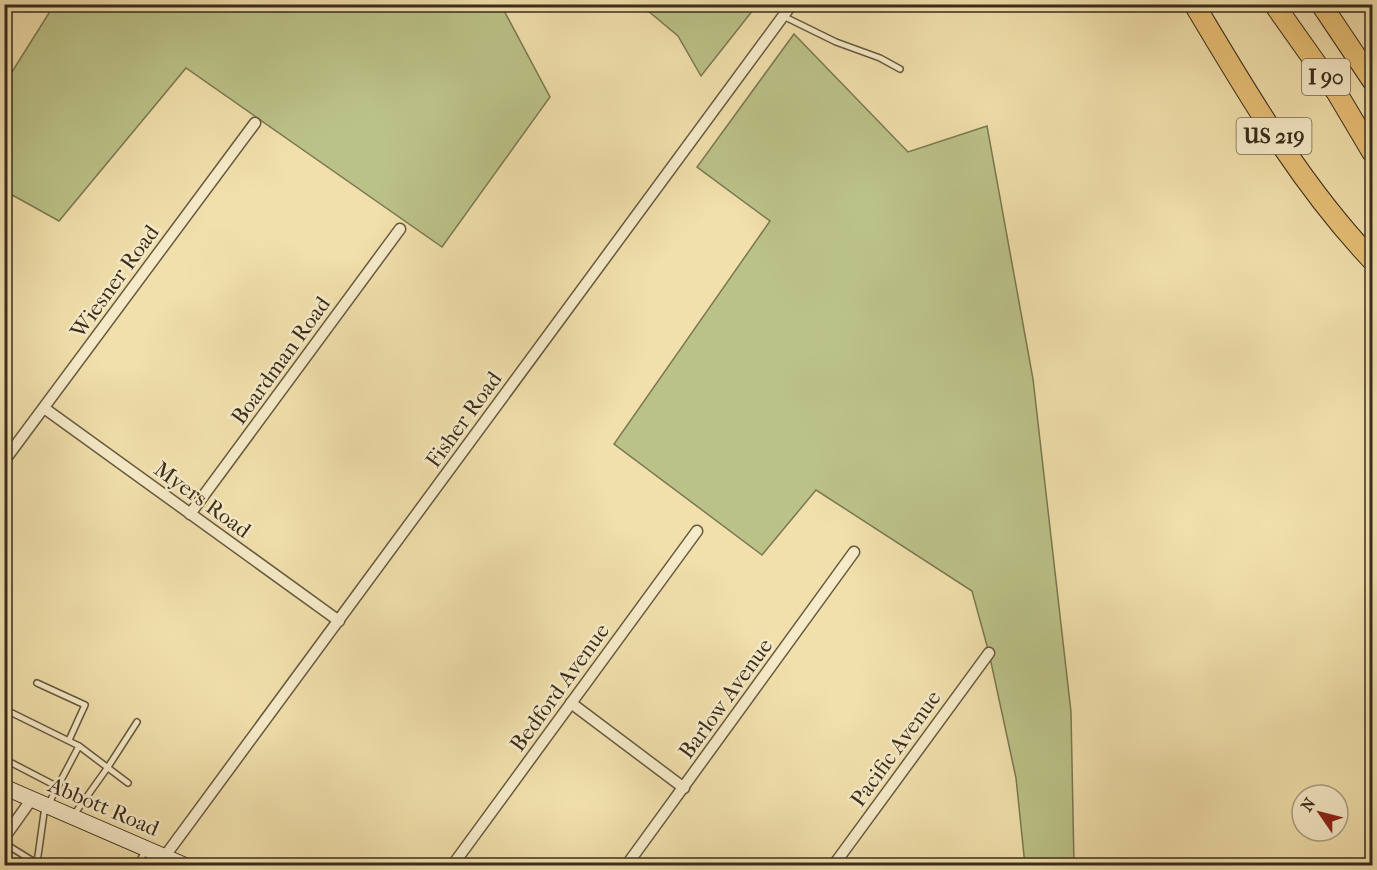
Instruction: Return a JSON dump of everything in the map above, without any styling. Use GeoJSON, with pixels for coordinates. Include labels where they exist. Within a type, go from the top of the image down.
{"type":"FeatureCollection","features":[{"type":"Feature","properties":{"kind":"highway","name":"US 219"},"geometry":{"type":"LineString","coordinates":[[1194,4],[1269,129],[1336,221],[1371,259]]}},
{"type":"Feature","properties":{"kind":"highway"},"geometry":{"type":"LineString","coordinates":[[1258,4],[1318,79],[1337,93]]}},
{"type":"Feature","properties":{"kind":"highway","name":"I 90"},"geometry":{"type":"LineString","coordinates":[[1274,4],[1337,93],[1372,152]]}},
{"type":"Feature","properties":{"kind":"highway","name":"I 90"},"geometry":{"type":"LineString","coordinates":[[1321,4],[1372,80]]}},
{"type":"Feature","properties":{"kind":"highway"},"geometry":{"type":"LineString","coordinates":[[1334,4],[1372,62]]}},
{"type":"Feature","properties":{"kind":"street","name":"Fisher Road"},"geometry":{"type":"LineString","coordinates":[[165,856],[792,4]]}},
{"type":"Feature","properties":{"kind":"street","name":"Wiesner Road"},"geometry":{"type":"LineString","coordinates":[[4,461],[255,123]]}},
{"type":"Feature","properties":{"kind":"street","name":"Boardman Road"},"geometry":{"type":"LineString","coordinates":[[190,514],[400,229]]}},
{"type":"Feature","properties":{"kind":"street","name":"Myers Road"},"geometry":{"type":"LineString","coordinates":[[44,408],[339,621]]}},
{"type":"Feature","properties":{"kind":"street","name":"Bedford Avenue"},"geometry":{"type":"LineString","coordinates":[[452,866],[698,531]]}},
{"type":"Feature","properties":{"kind":"street","name":"Barlow Avenue"},"geometry":{"type":"LineString","coordinates":[[626,866],[854,552]]}},
{"type":"Feature","properties":{"kind":"street","name":"Pacific Avenue"},"geometry":{"type":"LineString","coordinates":[[833,866],[989,653]]}},
{"type":"Feature","properties":{"kind":"street"},"geometry":{"type":"LineString","coordinates":[[571,704],[684,788]]}},
{"type":"Feature","properties":{"kind":"street","name":"Abbott Road"},"geometry":{"type":"LineString","coordinates":[[4,787],[186,866]]}},
{"type":"Feature","properties":{"kind":"street"},"geometry":{"type":"LineString","coordinates":[[4,841],[41,804]]}},
{"type":"Feature","properties":{"kind":"lane"},"geometry":{"type":"LineString","coordinates":[[783,16],[836,42],[880,58],[900,69]]}},
{"type":"Feature","properties":{"kind":"lane"},"geometry":{"type":"LineString","coordinates":[[37,683],[85,705],[69,740]]}},
{"type":"Feature","properties":{"kind":"lane"},"geometry":{"type":"LineString","coordinates":[[4,709],[69,740],[128,783]]}},
{"type":"Feature","properties":{"kind":"lane"},"geometry":{"type":"LineString","coordinates":[[72,817],[137,722]]}},
{"type":"Feature","properties":{"kind":"lane"},"geometry":{"type":"LineString","coordinates":[[39,864],[41,804],[58,787],[79,746]]}},
{"type":"Feature","properties":{"kind":"lane"},"geometry":{"type":"LineString","coordinates":[[4,759],[58,787]]}},
{"type":"Feature","properties":{"kind":"lane"},"geometry":{"type":"LineString","coordinates":[[4,841],[39,864]]}},
{"type":"Feature","properties":{"kind":"lane"},"geometry":{"type":"LineString","coordinates":[[137,866],[146,849]]}},
{"type":"Feature","properties":{"kind":"green space"},"geometry":{"type":"Polygon","coordinates":[[[54,5],[501,5],[550,97],[442,247],[186,68],[59,221],[5,191],[5,83],[54,5]]]}},
{"type":"Feature","properties":{"kind":"green space"},"geometry":{"type":"Polygon","coordinates":[[[641,5],[757,5],[701,76],[678,36],[641,5]]]}},
{"type":"Feature","properties":{"kind":"green space"},"geometry":{"type":"Polygon","coordinates":[[[794,34],[908,152],[987,126],[1033,379],[1071,712],[1074,865],[1025,865],[1016,778],[989,653],[972,591],[816,490],[762,555],[614,444],[770,221],[697,167],[794,34]]]}}]}
